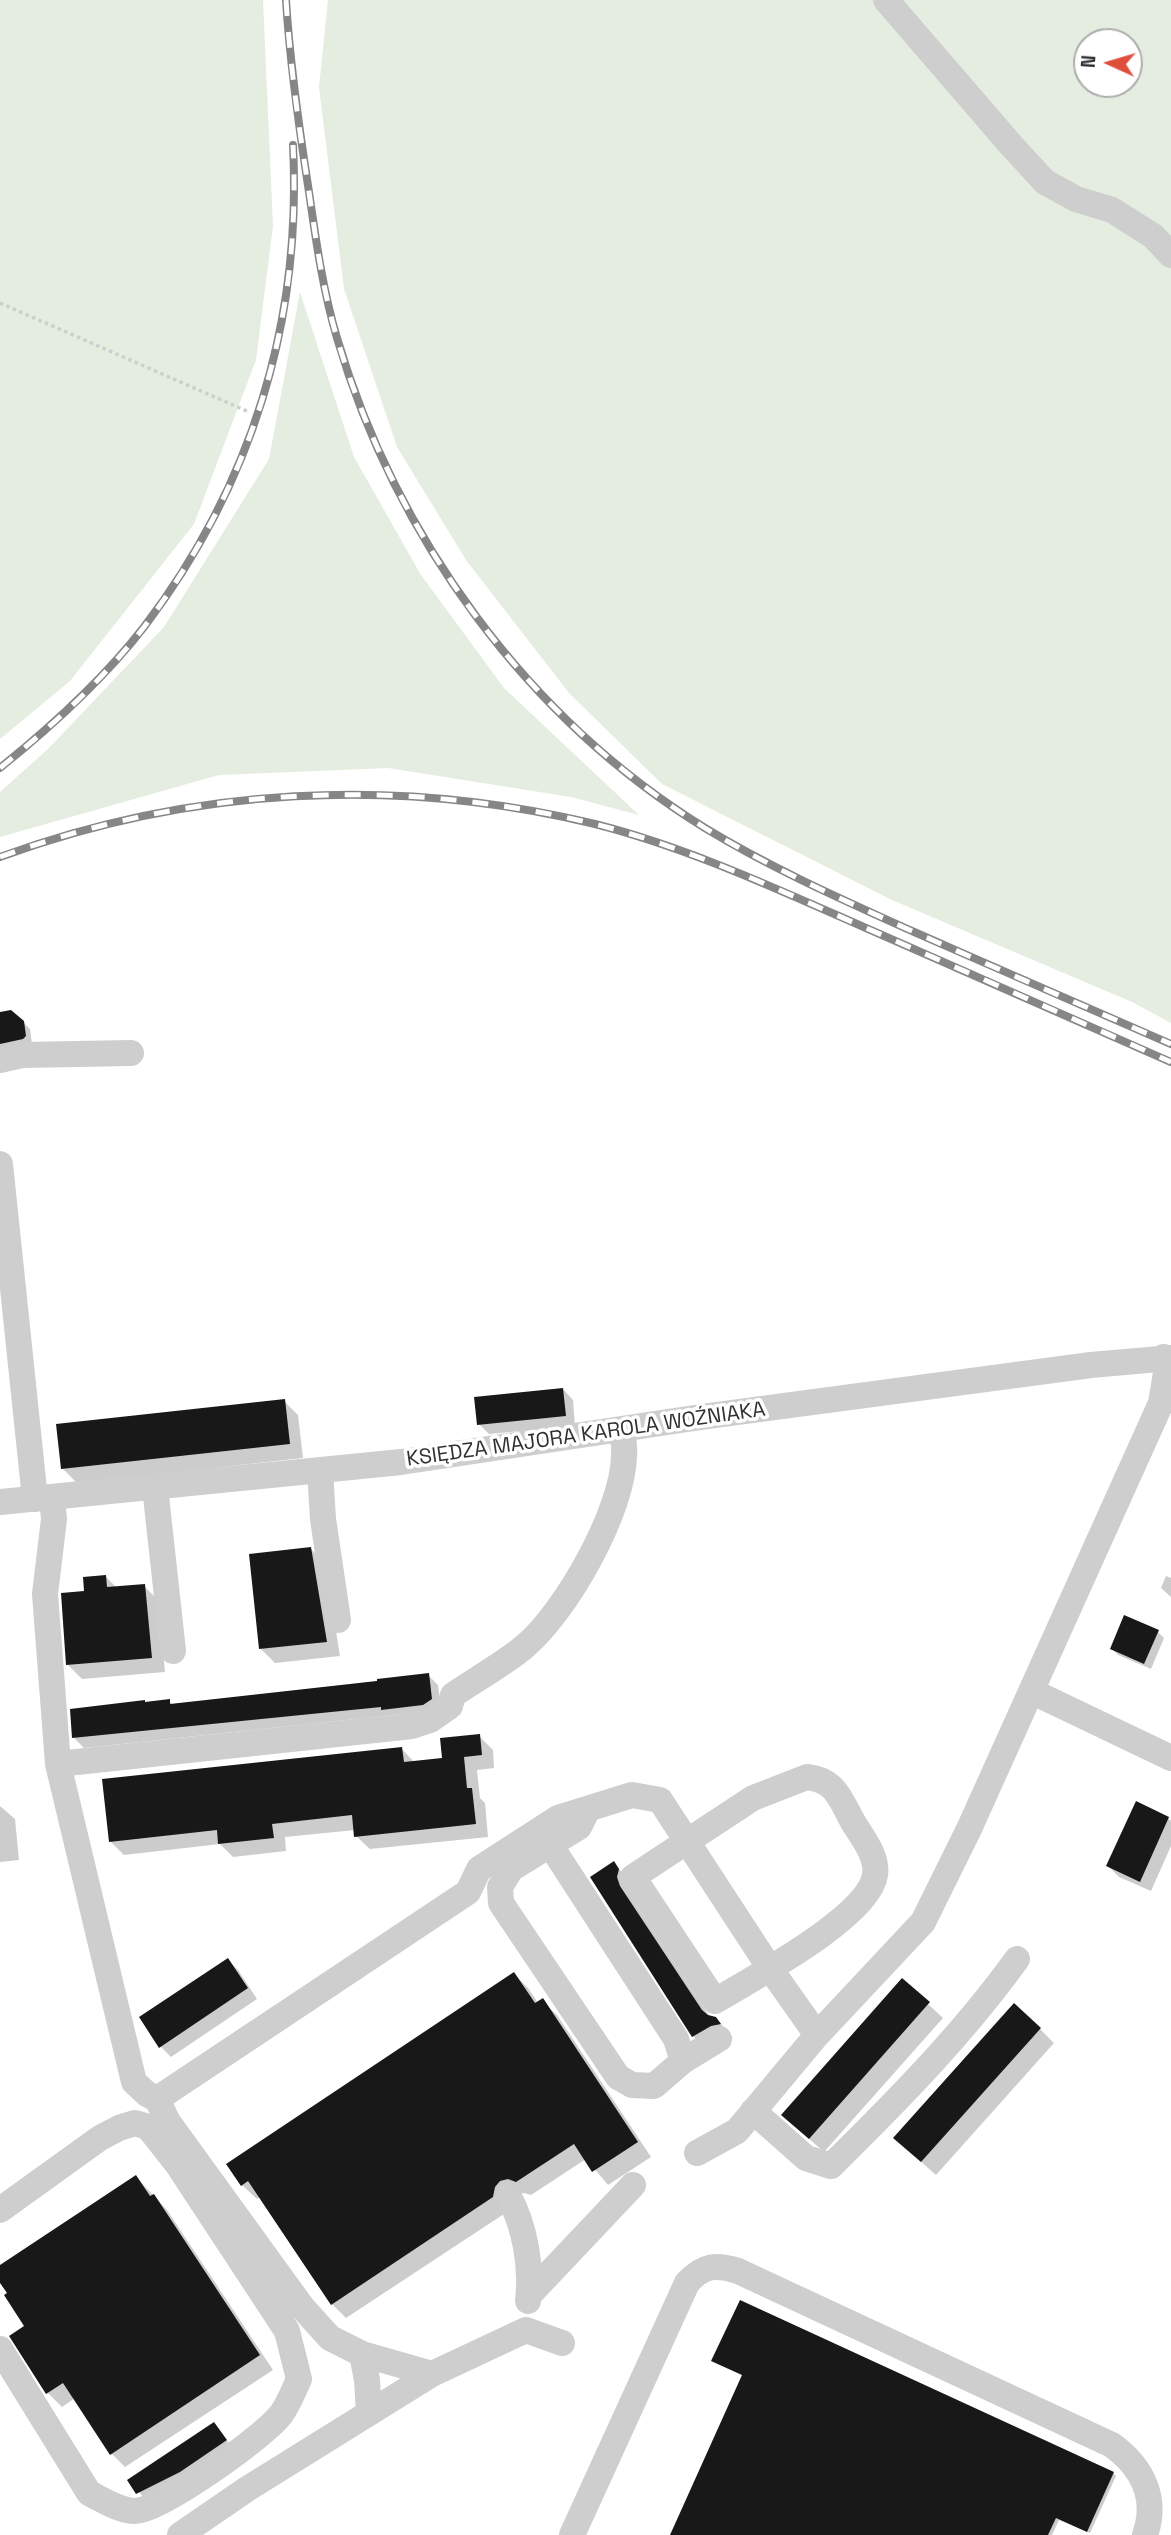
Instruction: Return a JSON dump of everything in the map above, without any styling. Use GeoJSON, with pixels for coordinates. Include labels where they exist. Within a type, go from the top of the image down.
{"type":"FeatureCollection","features":[{"type":"Feature","properties":{"kind":"street"},"geometry":{"type":"LineString","coordinates":[[886,0],[1045,182],[1076,199],[1112,211],[1153,236],[1171,254]]}},
{"type":"Feature","properties":{"kind":"street"},"geometry":{"type":"LineString","coordinates":[[0,1059],[22,1055],[131,1053]]}},
{"type":"Feature","properties":{"kind":"street"},"geometry":{"type":"LineString","coordinates":[[0,1164],[44,1498],[54,1518],[45,1594],[58,1764],[134,2082],[157,2099],[168,2122],[302,2307],[330,2338],[362,2354],[432,2374]]}},
{"type":"Feature","properties":{"kind":"street"},"geometry":{"type":"LineString","coordinates":[[697,2153],[737,2131],[817,2035],[923,1922],[969,1829],[1161,1404],[1168,1358]]}},
{"type":"Feature","properties":{"kind":"street","name":"KSIĘDZA MAJORA KAROLA WOŹNIAKA"},"geometry":{"type":"LineString","coordinates":[[0,1503],[401,1462],[1050,1370],[1168,1358]]}},
{"type":"Feature","properties":{"kind":"street"},"geometry":{"type":"LineString","coordinates":[[58,1764],[412,1726],[430,1720],[450,1706],[453,1695],[524,1647],[572,1590],[605,1527],[618,1487],[625,1457],[622,1429]]}},
{"type":"Feature","properties":{"kind":"street"},"geometry":{"type":"LineString","coordinates":[[320,1470],[338,1620]]}},
{"type":"Feature","properties":{"kind":"street"},"geometry":{"type":"LineString","coordinates":[[155,1487],[173,1651]]}},
{"type":"Feature","properties":{"kind":"street"},"geometry":{"type":"LineString","coordinates":[[1031,1691],[1171,1758]]}},
{"type":"Feature","properties":{"kind":"street"},"geometry":{"type":"LineString","coordinates":[[807,1777],[819,1778],[832,1785],[874,1857],[876,1873],[872,1888],[837,1923],[715,2001],[633,1877],[687,1840],[752,1798],[807,1777]]}},
{"type":"Feature","properties":{"kind":"street"},"geometry":{"type":"LineString","coordinates":[[157,2099],[468,1892],[480,1869],[558,1818],[632,1795],[660,1800],[769,1967],[817,2035]]}},
{"type":"Feature","properties":{"kind":"street"},"geometry":{"type":"LineString","coordinates":[[588,1809],[579,1827],[511,1870],[499,1887],[501,1903],[618,2077],[632,2085],[654,2087],[683,2061],[719,2039]]}},
{"type":"Feature","properties":{"kind":"street"},"geometry":{"type":"LineString","coordinates":[[551,1846],[676,2039],[683,2061]]}},
{"type":"Feature","properties":{"kind":"street"},"geometry":{"type":"LineString","coordinates":[[753,2111],[806,2158],[831,2166],[888,2109],[988,1999],[1017,1959]]}},
{"type":"Feature","properties":{"kind":"street"},"geometry":{"type":"LineString","coordinates":[[0,2210],[100,2138],[135,2123],[148,2127],[178,2165],[287,2331],[299,2379],[282,2414],[241,2450],[157,2505],[135,2511],[89,2493],[0,2349]]}},
{"type":"Feature","properties":{"kind":"street"},"geometry":{"type":"LineString","coordinates":[[529,2295],[633,2185]]}},
{"type":"Feature","properties":{"kind":"street"},"geometry":{"type":"LineString","coordinates":[[508,2195],[517,2212],[528,2256],[526,2330]]}},
{"type":"Feature","properties":{"kind":"street"},"geometry":{"type":"LineString","coordinates":[[572,2535],[687,2283],[696,2272],[716,2265],[738,2271],[1112,2445],[1128,2456],[1145,2483],[1150,2521],[1145,2535]]}},
{"type":"Feature","properties":{"kind":"street"},"geometry":{"type":"LineString","coordinates":[[180,2535],[247,2488],[432,2374],[526,2330],[562,2343]]}},
{"type":"Feature","properties":{"kind":"street"},"geometry":{"type":"LineString","coordinates":[[362,2354],[369,2413]]}},
{"type":"Feature","properties":{"kind":"path"},"geometry":{"type":"LineString","coordinates":[[0,303],[249,412]]}},
{"type":"Feature","properties":{"kind":"shaded area"},"geometry":{"type":"Polygon","coordinates":[[[0,0],[263,0],[273,226],[256,360],[194,524],[70,681],[0,739],[0,0]]]}},
{"type":"Feature","properties":{"kind":"shaded area"},"geometry":{"type":"Polygon","coordinates":[[[328,0],[1171,0],[1171,1023],[1132,1002],[892,900],[662,784],[569,693],[466,560],[397,447],[344,289],[319,87],[328,0]]]}},
{"type":"Feature","properties":{"kind":"shaded area"},"geometry":{"type":"Polygon","coordinates":[[[300,292],[354,457],[421,575],[504,688],[639,815],[571,797],[388,768],[219,775],[0,837],[0,792],[49,748],[164,627],[269,459],[300,292]]]}},
{"type":"Feature","properties":{"kind":"building"},"geometry":{"type":"Polygon","coordinates":[[[11,1010],[24,1021],[26,1036],[0,1044],[0,1012],[11,1010]]]}},
{"type":"Feature","properties":{"kind":"building"},"geometry":{"type":"Polygon","coordinates":[[[563,1388],[566,1416],[477,1425],[474,1397],[563,1388]]]}},
{"type":"Feature","properties":{"kind":"building"},"geometry":{"type":"Polygon","coordinates":[[[285,1399],[290,1444],[61,1469],[56,1424],[285,1399]]]}},
{"type":"Feature","properties":{"kind":"building"},"geometry":{"type":"Polygon","coordinates":[[[311,1547],[327,1642],[259,1649],[249,1554],[311,1547]]]}},
{"type":"Feature","properties":{"kind":"building"},"geometry":{"type":"Polygon","coordinates":[[[106,1575],[107,1587],[145,1584],[152,1658],[66,1665],[61,1593],[84,1591],[83,1577],[106,1575]]]}},
{"type":"Feature","properties":{"kind":"building"},"geometry":{"type":"Polygon","coordinates":[[[1124,1615],[1159,1630],[1144,1664],[1110,1649],[1124,1615]]]}},
{"type":"Feature","properties":{"kind":"building"},"geometry":{"type":"Polygon","coordinates":[[[429,1673],[432,1699],[423,1705],[72,1738],[70,1709],[145,1700],[170,1699],[170,1704],[429,1673]]]}},
{"type":"Feature","properties":{"kind":"building"},"geometry":{"type":"Polygon","coordinates":[[[480,1734],[482,1755],[464,1757],[467,1788],[472,1788],[476,1824],[354,1837],[352,1815],[272,1824],[274,1838],[218,1844],[217,1830],[109,1842],[102,1779],[402,1747],[404,1762],[442,1758],[440,1738],[480,1734]]]}},
{"type":"Feature","properties":{"kind":"building"},"geometry":{"type":"Polygon","coordinates":[[[1136,1801],[1169,1817],[1140,1882],[1106,1866],[1136,1801]]]}},
{"type":"Feature","properties":{"kind":"building"},"geometry":{"type":"Polygon","coordinates":[[[614,1861],[619,1869],[617,1877],[620,1886],[702,2010],[716,2017],[721,2024],[711,2026],[692,2037],[590,1877],[614,1861]]]}},
{"type":"Feature","properties":{"kind":"building"},"geometry":{"type":"Polygon","coordinates":[[[228,1958],[248,1988],[159,2048],[139,2017],[228,1958]]]}},
{"type":"Feature","properties":{"kind":"building"},"geometry":{"type":"Polygon","coordinates":[[[514,1972],[535,2003],[543,1998],[638,2142],[592,2172],[574,2144],[516,2182],[508,2179],[500,2181],[495,2187],[493,2197],[331,2305],[248,2181],[241,2186],[226,2164],[514,1972]]]}},
{"type":"Feature","properties":{"kind":"building"},"geometry":{"type":"Polygon","coordinates":[[[902,1978],[930,2002],[809,2139],[781,2115],[902,1978]]]}},
{"type":"Feature","properties":{"kind":"building"},"geometry":{"type":"Polygon","coordinates":[[[1014,2003],[1041,2028],[921,2162],[893,2138],[1014,2003]]]}},
{"type":"Feature","properties":{"kind":"building"},"geometry":{"type":"Polygon","coordinates":[[[136,2175],[150,2196],[154,2194],[260,2355],[110,2455],[63,2383],[46,2394],[9,2336],[24,2326],[4,2295],[7,2293],[0,2283],[0,2265],[136,2175]]]}},
{"type":"Feature","properties":{"kind":"building"},"geometry":{"type":"Polygon","coordinates":[[[740,2300],[1114,2472],[1087,2532],[1056,2518],[1048,2535],[670,2535],[742,2375],[711,2361],[740,2300]]]}},
{"type":"Feature","properties":{"kind":"building"},"geometry":{"type":"Polygon","coordinates":[[[214,2422],[227,2440],[180,2472],[136,2494],[127,2480],[214,2422]]]}},
{"type":"Feature","properties":{"kind":"railway"},"geometry":{"type":"LineString","coordinates":[[286,0],[295,96],[320,266],[337,338],[362,412],[394,483],[432,552],[476,617],[526,677],[581,733],[641,784],[730,843],[859,907],[1171,1044]]}},
{"type":"Feature","properties":{"kind":"railway"},"geometry":{"type":"LineString","coordinates":[[0,768],[76,702],[128,647],[182,573],[214,517],[241,459],[262,399],[278,338],[289,275],[294,211],[293,145]]}},
{"type":"Feature","properties":{"kind":"railway"},"geometry":{"type":"LineString","coordinates":[[0,857],[72,834],[146,816],[220,803],[295,796],[370,795],[445,799],[520,809],[595,824],[699,857],[1171,1062]]}}]}
